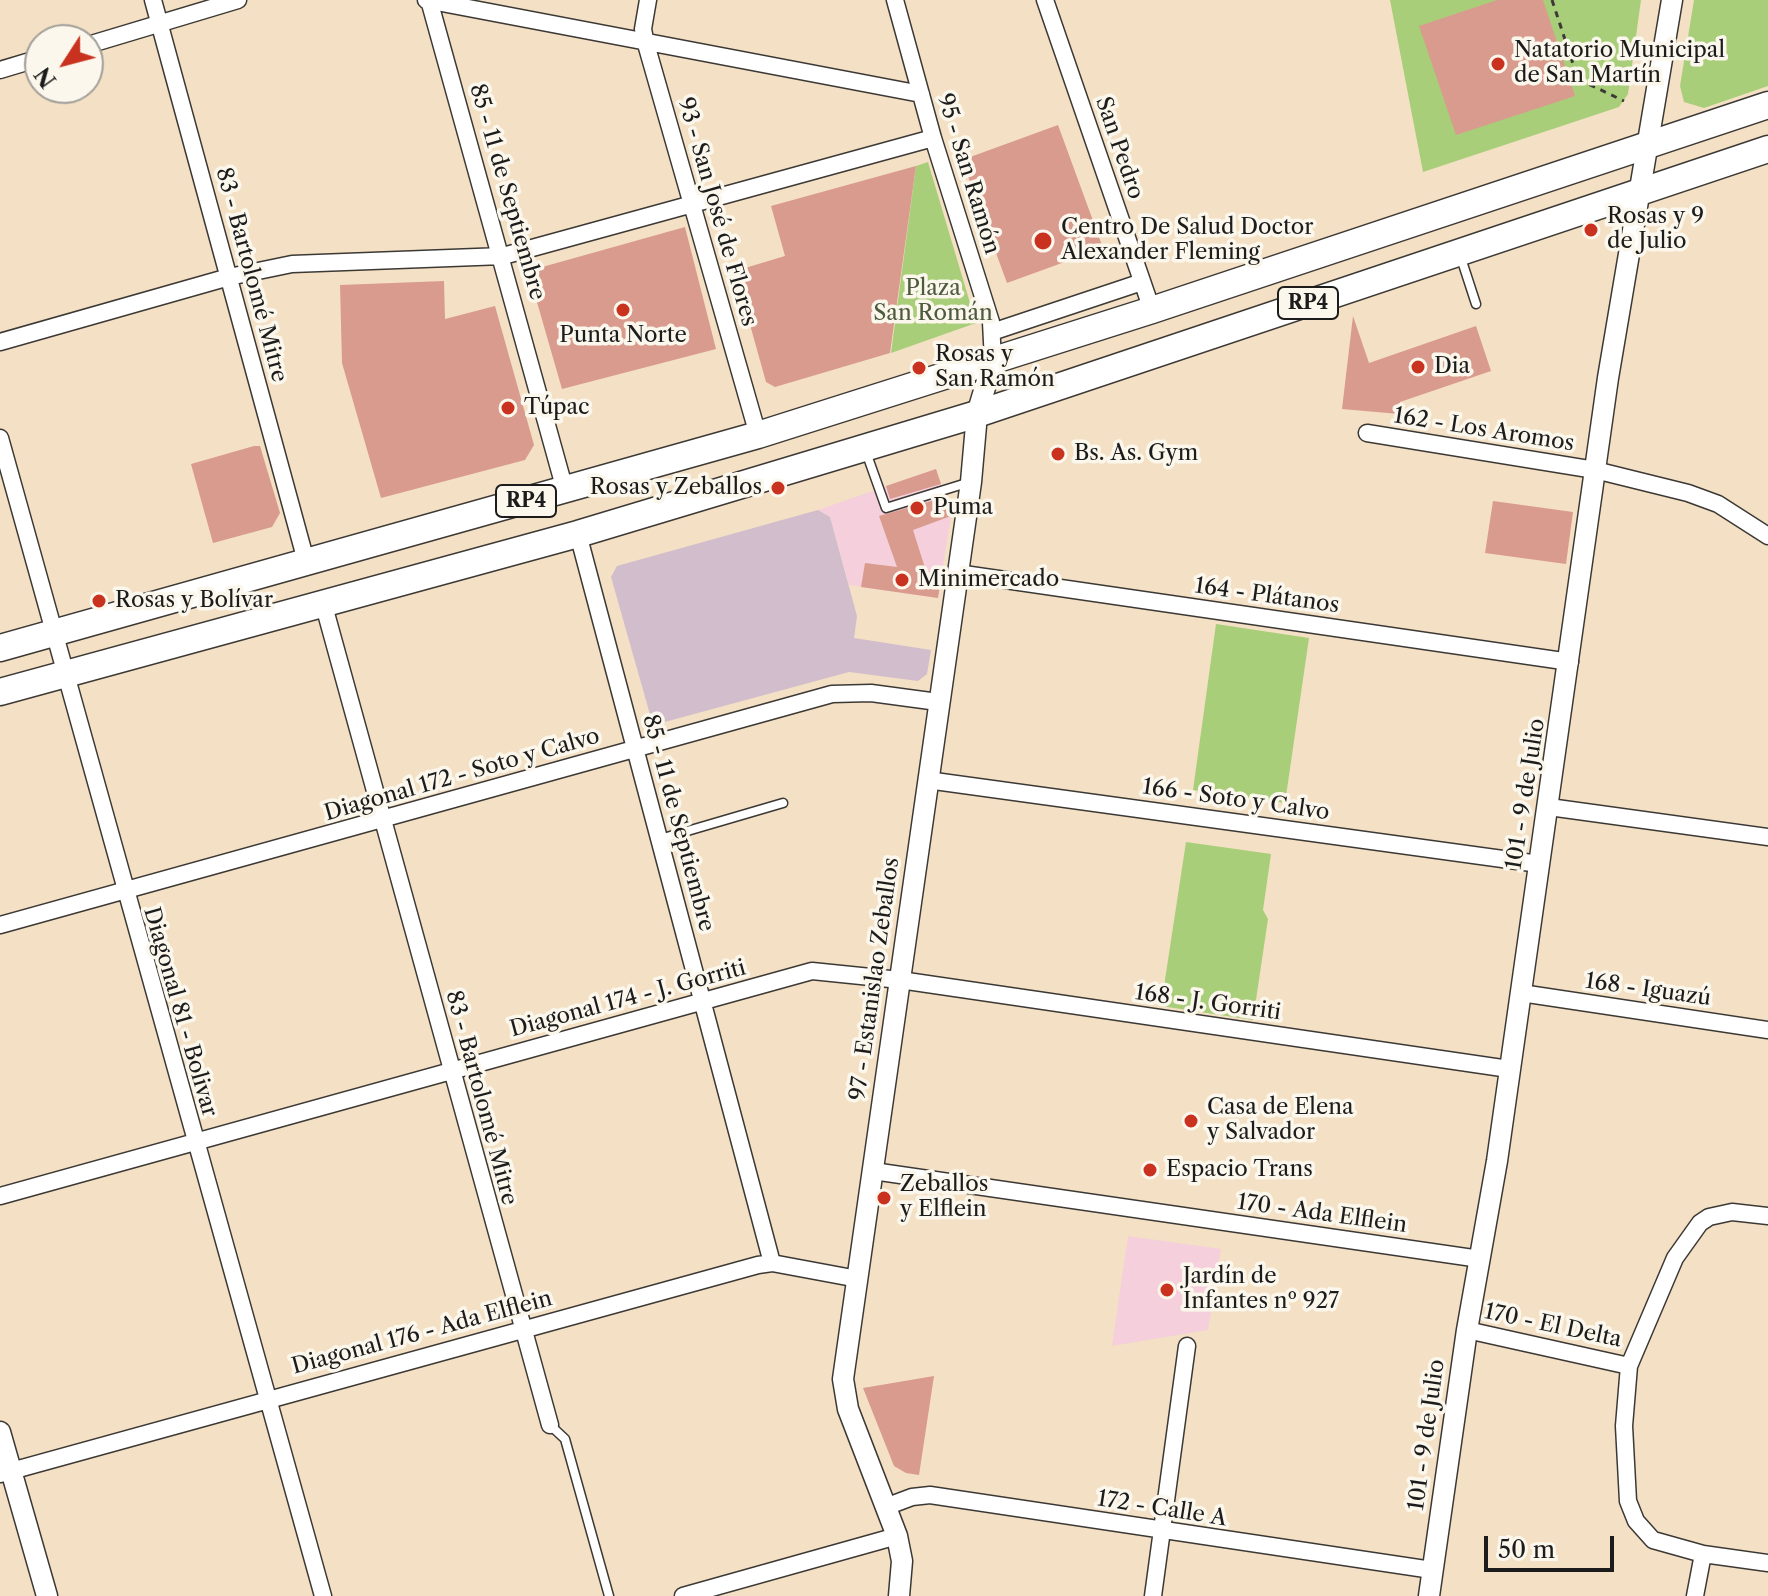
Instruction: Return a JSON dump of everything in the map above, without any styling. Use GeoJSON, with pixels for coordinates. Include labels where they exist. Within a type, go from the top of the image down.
{"type":"FeatureCollection","features":[{"type":"Feature","properties":{"kind":"main road","name":"RP4"},"geometry":{"type":"LineString","coordinates":[[0,648],[758,435],[1152,310],[1768,105]]}},
{"type":"Feature","properties":{"kind":"main road","name":"RP4"},"geometry":{"type":"LineString","coordinates":[[0,692],[324,606],[578,534],[977,414],[1768,149]]}},
{"type":"Feature","properties":{"kind":"street","name":"83 - Bartolomé Mitre"},"geometry":{"type":"LineString","coordinates":[[153,0],[306,561]]}},
{"type":"Feature","properties":{"kind":"street"},"geometry":{"type":"LineString","coordinates":[[104,40],[238,0]]}},
{"type":"Feature","properties":{"kind":"street"},"geometry":{"type":"LineString","coordinates":[[428,0],[921,94]]}},
{"type":"Feature","properties":{"kind":"street","name":"85 - 11 de Septiembre"},"geometry":{"type":"LineString","coordinates":[[428,0],[503,256],[565,490]]}},
{"type":"Feature","properties":{"kind":"street","name":"93 - San José de Flores"},"geometry":{"type":"LineString","coordinates":[[648,0],[643,29],[646,44],[758,435]]}},
{"type":"Feature","properties":{"kind":"street","name":"95 - San Ramón"},"geometry":{"type":"LineString","coordinates":[[895,0],[992,332],[993,361]]}},
{"type":"Feature","properties":{"kind":"street","name":"San Pedro"},"geometry":{"type":"LineString","coordinates":[[1045,0],[1152,310]]}},
{"type":"Feature","properties":{"kind":"street","name":"101 - 9 de Julio"},"geometry":{"type":"LineString","coordinates":[[1429,1596],[1570,662],[1595,470],[1600,378],[1649,143],[1672,0]]}},
{"type":"Feature","properties":{"kind":"street"},"geometry":{"type":"LineString","coordinates":[[0,70],[24,63]]}},
{"type":"Feature","properties":{"kind":"street"},"geometry":{"type":"LineString","coordinates":[[0,342],[229,277],[292,264],[503,256],[933,138]]}},
{"type":"Feature","properties":{"kind":"street"},"geometry":{"type":"LineString","coordinates":[[992,332],[1142,282]]}},
{"type":"Feature","properties":{"kind":"street","name":"97 - Estanislao Zeballos"},"geometry":{"type":"LineString","coordinates":[[899,1596],[902,1561],[897,1536],[843,1395],[971,482],[977,414],[993,361]]}},
{"type":"Feature","properties":{"kind":"street","name":"162 - Los Aromos"},"geometry":{"type":"LineString","coordinates":[[1367,433],[1595,470],[1718,504],[1768,536]]}},
{"type":"Feature","properties":{"kind":"street","name":"Diagonal 81 - Bolivar"},"geometry":{"type":"LineString","coordinates":[[0,438],[68,673],[124,892],[194,1144],[323,1596]]}},
{"type":"Feature","properties":{"kind":"street","name":"85 - 11 de Septiembre"},"geometry":{"type":"LineString","coordinates":[[578,534],[772,1263]]}},
{"type":"Feature","properties":{"kind":"street","name":"164 - Plátanos"},"geometry":{"type":"LineString","coordinates":[[957,573],[1570,662]]}},
{"type":"Feature","properties":{"kind":"street","name":"83 - Bartolomé Mitre"},"geometry":{"type":"LineString","coordinates":[[324,606],[550,1425]]}},
{"type":"Feature","properties":{"kind":"street","name":"Diagonal 172 - Soto y Calvo"},"geometry":{"type":"LineString","coordinates":[[0,925],[384,821],[832,694],[871,693],[938,702]]}},
{"type":"Feature","properties":{"kind":"street","name":"166 - Soto y Calvo"},"geometry":{"type":"LineString","coordinates":[[927,780],[1539,864]]}},
{"type":"Feature","properties":{"kind":"street"},"geometry":{"type":"LineString","coordinates":[[1549,807],[1768,837]]}},
{"type":"Feature","properties":{"kind":"street","name":"Diagonal 174 - J. Gorriti"},"geometry":{"type":"LineString","coordinates":[[0,1196],[812,971],[900,980]]}},
{"type":"Feature","properties":{"kind":"street","name":"168 - J. Gorriti"},"geometry":{"type":"LineString","coordinates":[[900,980],[1509,1069]]}},
{"type":"Feature","properties":{"kind":"street","name":"168 - Iguazú"},"geometry":{"type":"LineString","coordinates":[[1521,993],[1768,1030]]}},
{"type":"Feature","properties":{"kind":"street","name":"170 - Ada Elflein"},"geometry":{"type":"LineString","coordinates":[[873,1171],[1480,1259]]}},
{"type":"Feature","properties":{"kind":"street"},"geometry":{"type":"LineString","coordinates":[[1768,1216],[1732,1212],[1709,1217],[1700,1223],[1675,1258],[1629,1366],[1624,1426],[1628,1501],[1636,1521],[1653,1540],[1703,1554],[1768,1563]]}},
{"type":"Feature","properties":{"kind":"street","name":"Diagonal 176 - Ada Elflein"},"geometry":{"type":"LineString","coordinates":[[5,1473],[267,1398],[772,1263],[858,1279]]}},
{"type":"Feature","properties":{"kind":"street","name":"170 - El Delta"},"geometry":{"type":"LineString","coordinates":[[1467,1330],[1629,1366]]}},
{"type":"Feature","properties":{"kind":"street"},"geometry":{"type":"LineString","coordinates":[[1153,1596],[1187,1346]]}},
{"type":"Feature","properties":{"kind":"street"},"geometry":{"type":"LineString","coordinates":[[0,1432],[5,1473],[47,1596]]}},
{"type":"Feature","properties":{"kind":"street","name":"172 - Calle A"},"geometry":{"type":"LineString","coordinates":[[888,1506],[912,1497],[930,1495],[1432,1570]]}},
{"type":"Feature","properties":{"kind":"street"},"geometry":{"type":"LineString","coordinates":[[683,1596],[897,1536]]}},
{"type":"Feature","properties":{"kind":"street"},"geometry":{"type":"LineString","coordinates":[[1695,1596],[1703,1554]]}},
{"type":"Feature","properties":{"kind":"lane"},"geometry":{"type":"LineString","coordinates":[[1459,252],[1476,304]]}},
{"type":"Feature","properties":{"kind":"lane"},"geometry":{"type":"LineString","coordinates":[[865,448],[886,508],[971,482]]}},
{"type":"Feature","properties":{"kind":"lane"},"geometry":{"type":"LineString","coordinates":[[659,839],[783,803]]}},
{"type":"Feature","properties":{"kind":"lane","name":"83 - Bartolomé Mitre"},"geometry":{"type":"LineString","coordinates":[[550,1425],[565,1439],[609,1596]]}},
{"type":"Feature","properties":{"kind":"path"},"geometry":{"type":"LineString","coordinates":[[1552,0],[1578,79]]}},
{"type":"Feature","properties":{"kind":"path"},"geometry":{"type":"LineString","coordinates":[[1569,78],[1578,79],[1624,101]]}},
{"type":"Feature","properties":{"kind":"shaded area"},"geometry":{"type":"Polygon","coordinates":[[[936,469],[951,516],[938,598],[849,585],[830,517],[818,510],[936,469]]]}},
{"type":"Feature","properties":{"kind":"shaded area"},"geometry":{"type":"Polygon","coordinates":[[[818,510],[830,517],[857,616],[854,638],[931,650],[927,674],[918,681],[849,672],[661,723],[651,718],[611,577],[617,566],[818,510]]]}},
{"type":"Feature","properties":{"kind":"shaded area","name":"Jardín de Infantes nº 927"},"geometry":{"type":"Polygon","coordinates":[[[1128,1236],[1221,1249],[1208,1330],[1112,1346],[1128,1236]]]}},
{"type":"Feature","properties":{"kind":"green space"},"geometry":{"type":"Polygon","coordinates":[[[1390,0],[1641,0],[1628,94],[1619,107],[1423,172],[1390,0]]]}},
{"type":"Feature","properties":{"kind":"green space"},"geometry":{"type":"Polygon","coordinates":[[[1694,0],[1768,0],[1768,86],[1704,108],[1684,102],[1680,86],[1694,0]]]}},
{"type":"Feature","properties":{"kind":"green space","name":"Plaza San Román"},"geometry":{"type":"Polygon","coordinates":[[[928,162],[976,323],[891,353],[916,166],[928,162]]]}},
{"type":"Feature","properties":{"kind":"green space"},"geometry":{"type":"Polygon","coordinates":[[[1216,624],[1309,638],[1285,803],[1193,790],[1216,624]]]}},
{"type":"Feature","properties":{"kind":"green space"},"geometry":{"type":"Polygon","coordinates":[[[1186,842],[1271,854],[1263,910],[1268,919],[1253,1020],[1161,1006],[1186,842]]]}},
{"type":"Feature","properties":{"kind":"building","name":"Natatorio Municipal de San Martín"},"geometry":{"type":"Polygon","coordinates":[[[1497,0],[1543,0],[1575,96],[1456,135],[1419,26],[1497,0]]]}},
{"type":"Feature","properties":{"kind":"building"},"geometry":{"type":"Polygon","coordinates":[[[1058,125],[1103,248],[1007,283],[962,160],[1058,125]]]}},
{"type":"Feature","properties":{"kind":"building"},"geometry":{"type":"Polygon","coordinates":[[[916,166],[890,353],[775,387],[766,382],[735,271],[785,256],[771,206],[916,166]]]}},
{"type":"Feature","properties":{"kind":"building","name":"Punta Norte"},"geometry":{"type":"Polygon","coordinates":[[[685,227],[716,349],[562,389],[528,271],[685,227]]]}},
{"type":"Feature","properties":{"kind":"building"},"geometry":{"type":"Polygon","coordinates":[[[444,281],[445,319],[495,306],[534,445],[525,460],[381,498],[342,363],[340,285],[444,281]]]}},
{"type":"Feature","properties":{"kind":"building","name":"Dia"},"geometry":{"type":"Polygon","coordinates":[[[1353,316],[1369,363],[1476,326],[1491,371],[1400,402],[1399,414],[1342,409],[1353,316]]]}},
{"type":"Feature","properties":{"kind":"building"},"geometry":{"type":"Polygon","coordinates":[[[260,446],[280,513],[272,527],[213,543],[191,464],[260,446]]]}},
{"type":"Feature","properties":{"kind":"building"},"geometry":{"type":"Polygon","coordinates":[[[936,469],[941,484],[890,499],[886,486],[936,469]]]}},
{"type":"Feature","properties":{"kind":"building"},"geometry":{"type":"Polygon","coordinates":[[[945,497],[951,516],[913,530],[926,571],[942,573],[938,598],[861,587],[865,563],[897,567],[879,516],[945,497]]]}},
{"type":"Feature","properties":{"kind":"building"},"geometry":{"type":"Polygon","coordinates":[[[1493,501],[1573,512],[1566,564],[1485,553],[1493,501]]]}},
{"type":"Feature","properties":{"kind":"building"},"geometry":{"type":"Polygon","coordinates":[[[934,1376],[919,1475],[906,1473],[894,1466],[863,1388],[934,1376]]]}},
{"type":"Feature","properties":{"kind":"place","name":"Natatorio Municipal de San Martín"},"geometry":{"type":"Point","coordinates":[1498,64]}},
{"type":"Feature","properties":{"kind":"place","name":"Rosas y 9 de Julio"},"geometry":{"type":"Point","coordinates":[1591,230]}},
{"type":"Feature","properties":{"kind":"place","name":"Centro De Salud Doctor Alexander Fleming"},"geometry":{"type":"Point","coordinates":[1043,241]}},
{"type":"Feature","properties":{"kind":"place","name":"Punta Norte"},"geometry":{"type":"Point","coordinates":[623,310]}},
{"type":"Feature","properties":{"kind":"place","name":"Dia"},"geometry":{"type":"Point","coordinates":[1418,367]}},
{"type":"Feature","properties":{"kind":"place","name":"Rosas y San Ramón"},"geometry":{"type":"Point","coordinates":[919,368]}},
{"type":"Feature","properties":{"kind":"place","name":"Túpac"},"geometry":{"type":"Point","coordinates":[508,408]}},
{"type":"Feature","properties":{"kind":"place","name":"Bs. As. Gym"},"geometry":{"type":"Point","coordinates":[1058,454]}},
{"type":"Feature","properties":{"kind":"place","name":"Rosas y Zeballos"},"geometry":{"type":"Point","coordinates":[778,488]}},
{"type":"Feature","properties":{"kind":"place","name":"Puma"},"geometry":{"type":"Point","coordinates":[917,508]}},
{"type":"Feature","properties":{"kind":"place","name":"Minimercado"},"geometry":{"type":"Point","coordinates":[902,580]}},
{"type":"Feature","properties":{"kind":"place","name":"Rosas y Bolívar"},"geometry":{"type":"Point","coordinates":[99,601]}},
{"type":"Feature","properties":{"kind":"place","name":"Casa de Elena y Salvador"},"geometry":{"type":"Point","coordinates":[1191,1121]}},
{"type":"Feature","properties":{"kind":"place","name":"Espacio Trans"},"geometry":{"type":"Point","coordinates":[1150,1170]}},
{"type":"Feature","properties":{"kind":"place","name":"Zeballos y Elflein"},"geometry":{"type":"Point","coordinates":[884,1198]}},
{"type":"Feature","properties":{"kind":"place","name":"Jardín de Infantes nº 927"},"geometry":{"type":"Point","coordinates":[1167,1290]}}]}
